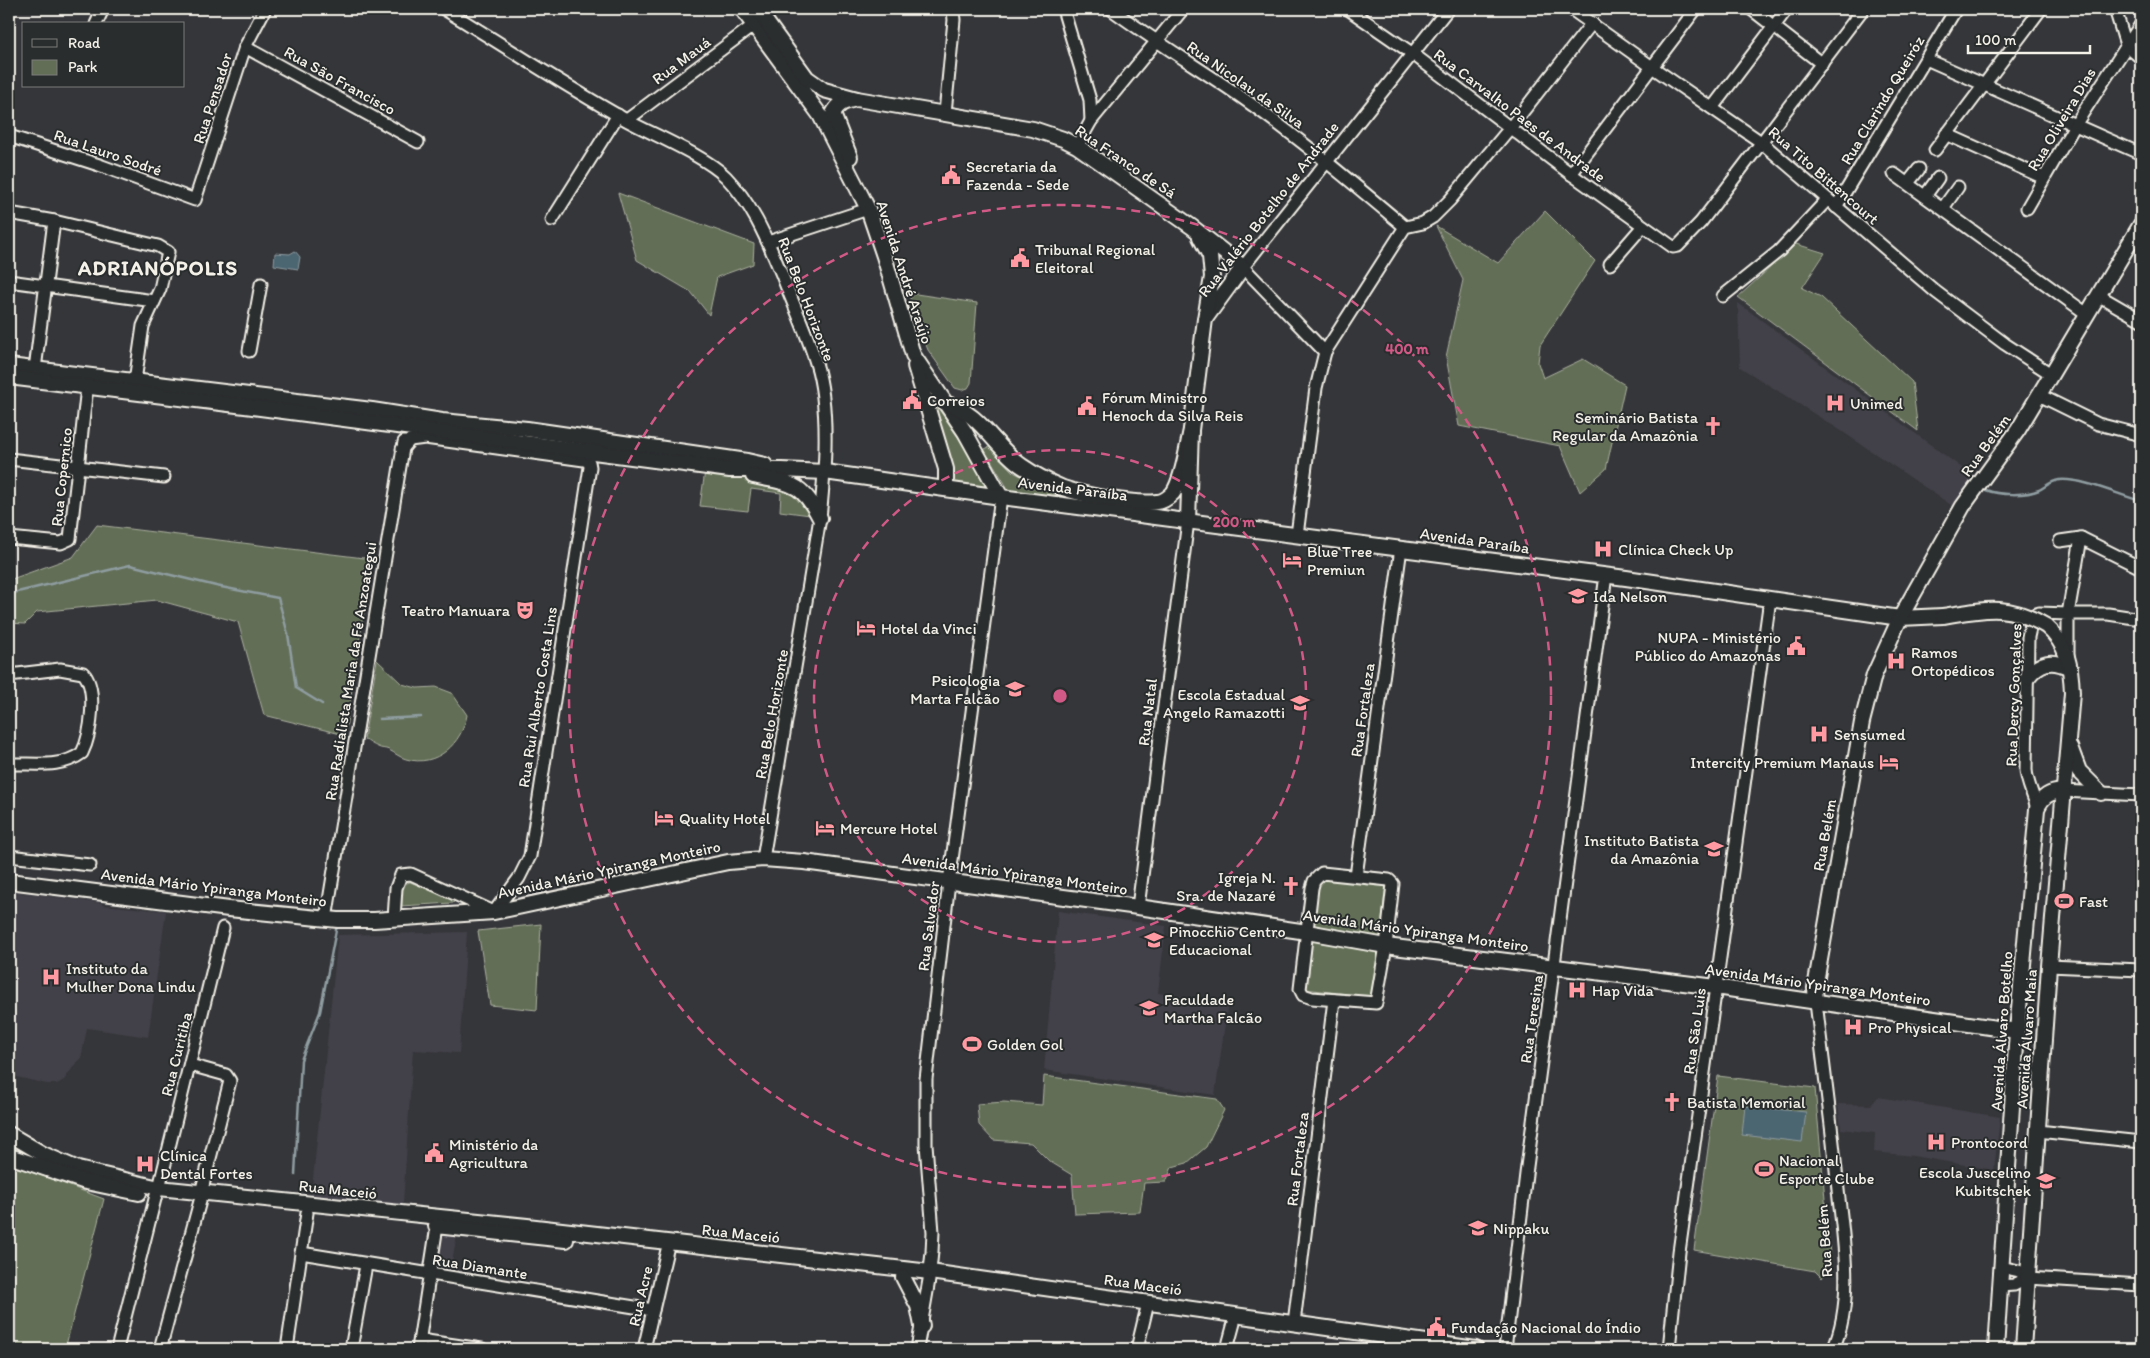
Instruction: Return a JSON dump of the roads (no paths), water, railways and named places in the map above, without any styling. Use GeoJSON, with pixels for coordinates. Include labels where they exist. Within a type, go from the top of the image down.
{"type":"FeatureCollection","features":[{"type":"Feature","properties":{"kind":"main road","name":"Avenida André Araújo"},"geometry":{"type":"LineString","coordinates":[[742,9],[820,115],[865,203],[884,256],[912,355],[947,404],[1002,497]]}},
{"type":"Feature","properties":{"kind":"main road","name":"Rua Franco de Sá"},"geometry":{"type":"LineString","coordinates":[[757,9],[807,78],[824,90],[857,98],[1033,129],[1063,138],[1192,226],[1243,267]]}},
{"type":"Feature","properties":{"kind":"main road"},"geometry":{"type":"LineString","coordinates":[[857,98],[844,102],[838,106],[833,114],[856,172],[865,203]]}},
{"type":"Feature","properties":{"kind":"main road","name":"Rua Belém"},"geometry":{"type":"LineString","coordinates":[[1816,1002],[1815,988],[1862,722],[1874,675],[1900,618],[1968,499],[2018,430],[2141,224]]}},
{"type":"Feature","properties":{"kind":"main road"},"geometry":{"type":"LineString","coordinates":[[1192,226],[1206,246],[1212,266],[1212,278],[1205,318]]}},
{"type":"Feature","properties":{"kind":"main road","name":"Rua Valério Botelho de Andrade"},"geometry":{"type":"LineString","coordinates":[[1188,521],[1191,430],[1205,318],[1243,267]]}},
{"type":"Feature","properties":{"kind":"main road"},"geometry":{"type":"LineString","coordinates":[[912,355],[946,469],[946,489]]}},
{"type":"Feature","properties":{"kind":"main road"},"geometry":{"type":"LineString","coordinates":[[9,366],[362,408],[442,421],[527,429],[747,461],[782,470]]}},
{"type":"Feature","properties":{"kind":"main road"},"geometry":{"type":"LineString","coordinates":[[9,377],[407,428],[451,438],[486,438],[730,470],[797,487],[810,498],[820,518]]}},
{"type":"Feature","properties":{"kind":"main road"},"geometry":{"type":"LineString","coordinates":[[947,404],[957,406],[966,412],[1009,456],[1046,480],[1076,492],[1135,501],[1159,502],[1172,493],[1181,470],[1191,430]]}},
{"type":"Feature","properties":{"kind":"main road"},"geometry":{"type":"LineString","coordinates":[[486,438],[497,449]]}},
{"type":"Feature","properties":{"kind":"main road"},"geometry":{"type":"LineString","coordinates":[[730,470],[782,470]]}},
{"type":"Feature","properties":{"kind":"main road","name":"Avenida Paraíba"},"geometry":{"type":"LineString","coordinates":[[782,470],[825,472],[1297,536],[1606,575],[1900,618],[1943,616],[1988,609],[2005,609],[2020,613],[2046,626],[2056,635],[2069,663]]}},
{"type":"Feature","properties":{"kind":"main road"},"geometry":{"type":"LineString","coordinates":[[2027,678],[2041,664],[2049,662],[2069,663],[2072,693],[2064,791],[2048,794],[2042,799],[2038,809]]}},
{"type":"Feature","properties":{"kind":"main road"},"geometry":{"type":"LineString","coordinates":[[2069,741],[2071,754],[2079,771],[2101,793]]}},
{"type":"Feature","properties":{"kind":"main road","name":"Avenida Álvaro Maia"},"geometry":{"type":"LineString","coordinates":[[2023,1349],[2049,966],[2064,791]]}},
{"type":"Feature","properties":{"kind":"main road","name":"Avenida Álvaro Botelho"},"geometry":{"type":"LineString","coordinates":[[1996,1349],[2017,1031],[2038,809]]}},
{"type":"Feature","properties":{"kind":"main road","name":"Avenida Mário Ypiranga Monteiro"},"geometry":{"type":"LineString","coordinates":[[9,881],[107,892],[186,904],[326,918],[394,919],[494,912],[728,862],[763,859],[1138,908],[1307,932],[1386,946],[1716,987],[2017,1031]]}},
{"type":"Feature","properties":{"kind":"main road","name":"Rua Maceió"},"geometry":{"type":"LineString","coordinates":[[9,1134],[86,1176]]}},
{"type":"Feature","properties":{"kind":"main road","name":"Rua Maceió"},"geometry":{"type":"LineString","coordinates":[[9,1156],[104,1181],[158,1192],[526,1226],[930,1276],[1148,1307],[1294,1322],[1476,1349]]}},
{"type":"Feature","properties":{"kind":"main road","name":"Rua Maceió"},"geometry":{"type":"LineString","coordinates":[[200,1197],[307,1213],[667,1250],[903,1278],[930,1276]]}},
{"type":"Feature","properties":{"kind":"main road"},"geometry":{"type":"LineString","coordinates":[[903,1278],[918,1306],[922,1326]]}},
{"type":"Feature","properties":{"kind":"main road","name":"Rua Maceió"},"geometry":{"type":"LineString","coordinates":[[1148,1307],[1234,1324],[1415,1349]]}},
{"type":"Feature","properties":{"kind":"street"},"geometry":{"type":"LineString","coordinates":[[97,22],[103,9]]}},
{"type":"Feature","properties":{"kind":"street","name":"Rua Pensador"},"geometry":{"type":"LineString","coordinates":[[195,200],[246,47],[265,9]]}},
{"type":"Feature","properties":{"kind":"street","name":"Rua Belo Horizonte"},"geometry":{"type":"LineString","coordinates":[[444,9],[623,118],[695,156],[725,176],[748,202],[768,242],[817,364],[823,417],[825,472],[820,518],[763,859]]}},
{"type":"Feature","properties":{"kind":"street"},"geometry":{"type":"LineString","coordinates":[[945,113],[954,20],[953,9]]}},
{"type":"Feature","properties":{"kind":"street"},"geometry":{"type":"LineString","coordinates":[[1063,9],[1090,100],[1091,121]]}},
{"type":"Feature","properties":{"kind":"street","name":"Rua Nicolau da Silva"},"geometry":{"type":"LineString","coordinates":[[1111,9],[1157,42],[1229,88],[1327,161],[1406,227]]}},
{"type":"Feature","properties":{"kind":"street"},"geometry":{"type":"LineString","coordinates":[[1077,146],[1091,121],[1183,9]]}},
{"type":"Feature","properties":{"kind":"street","name":"Rua Carvalho Paes de Andrade"},"geometry":{"type":"LineString","coordinates":[[1348,9],[1413,54],[1571,174],[1673,247],[1678,246],[1701,222],[1761,142]]}},
{"type":"Feature","properties":{"kind":"street","name":"Rua Valério Botelho de Andrade"},"geometry":{"type":"LineString","coordinates":[[1243,267],[1448,9]]}},
{"type":"Feature","properties":{"kind":"street","name":"Rua Tito Bittencourt"},"geometry":{"type":"LineString","coordinates":[[1571,9],[1761,142],[1936,292],[2005,344],[2051,374]]}},
{"type":"Feature","properties":{"kind":"street"},"geometry":{"type":"LineString","coordinates":[[1571,174],[1696,9]]}},
{"type":"Feature","properties":{"kind":"street"},"geometry":{"type":"LineString","coordinates":[[1751,9],[1822,64]]}},
{"type":"Feature","properties":{"kind":"street"},"geometry":{"type":"LineString","coordinates":[[1712,108],[1788,9]]}},
{"type":"Feature","properties":{"kind":"street"},"geometry":{"type":"LineString","coordinates":[[1761,142],[1863,9]]}},
{"type":"Feature","properties":{"kind":"street","name":"Rua Clarindo Queiróz"},"geometry":{"type":"LineString","coordinates":[[1723,296],[1779,251],[1832,203],[1926,60],[1956,9]]}},
{"type":"Feature","properties":{"kind":"street"},"geometry":{"type":"LineString","coordinates":[[1935,150],[2041,9]]}},
{"type":"Feature","properties":{"kind":"street"},"geometry":{"type":"LineString","coordinates":[[2115,9],[2126,45],[2141,58]]}},
{"type":"Feature","properties":{"kind":"street"},"geometry":{"type":"LineString","coordinates":[[1297,536],[1316,388],[1325,352],[1406,227],[1423,223],[1450,200],[1592,24]]}},
{"type":"Feature","properties":{"kind":"street","name":"Rua Oliveira Dias"},"geometry":{"type":"LineString","coordinates":[[2026,208],[2075,126],[2141,24]]}},
{"type":"Feature","properties":{"kind":"street","name":"Rua Mauá"},"geometry":{"type":"LineString","coordinates":[[552,220],[623,118],[754,25]]}},
{"type":"Feature","properties":{"kind":"street","name":"Rua São Francisco"},"geometry":{"type":"LineString","coordinates":[[246,47],[418,142]]}},
{"type":"Feature","properties":{"kind":"street"},"geometry":{"type":"LineString","coordinates":[[1926,60],[2141,154]]}},
{"type":"Feature","properties":{"kind":"street"},"geometry":{"type":"LineString","coordinates":[[1946,134],[2044,178]]}},
{"type":"Feature","properties":{"kind":"street","name":"Rua Lauro Sodré"},"geometry":{"type":"LineString","coordinates":[[9,136],[99,165],[195,200]]}},
{"type":"Feature","properties":{"kind":"street"},"geometry":{"type":"LineString","coordinates":[[1908,183],[1919,169]]}},
{"type":"Feature","properties":{"kind":"street"},"geometry":{"type":"LineString","coordinates":[[1894,174],[2087,314]]}},
{"type":"Feature","properties":{"kind":"street"},"geometry":{"type":"LineString","coordinates":[[1925,196],[1938,178]]}},
{"type":"Feature","properties":{"kind":"street"},"geometry":{"type":"LineString","coordinates":[[1943,208],[1958,187]]}},
{"type":"Feature","properties":{"kind":"street"},"geometry":{"type":"LineString","coordinates":[[768,242],[865,203]]}},
{"type":"Feature","properties":{"kind":"street"},"geometry":{"type":"LineString","coordinates":[[9,213],[54,221],[158,246],[168,252],[160,289],[143,326],[135,381]]}},
{"type":"Feature","properties":{"kind":"street"},"geometry":{"type":"LineString","coordinates":[[35,370],[54,221]]}},
{"type":"Feature","properties":{"kind":"street"},"geometry":{"type":"LineString","coordinates":[[1610,264],[1643,226]]}},
{"type":"Feature","properties":{"kind":"street","name":"Rua Franco de Sá"},"geometry":{"type":"LineString","coordinates":[[1243,267],[1325,352]]}},
{"type":"Feature","properties":{"kind":"street"},"geometry":{"type":"LineString","coordinates":[[9,281],[154,301]]}},
{"type":"Feature","properties":{"kind":"street"},"geometry":{"type":"LineString","coordinates":[[249,351],[261,284]]}},
{"type":"Feature","properties":{"kind":"street"},"geometry":{"type":"LineString","coordinates":[[2098,295],[2141,320]]}},
{"type":"Feature","properties":{"kind":"street","name":"Rua Copernico"},"geometry":{"type":"LineString","coordinates":[[9,538],[61,543],[70,539],[80,468],[87,386]]}},
{"type":"Feature","properties":{"kind":"street"},"geometry":{"type":"LineString","coordinates":[[2039,395],[2098,424],[2141,434]]}},
{"type":"Feature","properties":{"kind":"street","name":"Rua Radialista Maria da Fé Anzoategui"},"geometry":{"type":"LineString","coordinates":[[326,918],[402,449],[407,428]]}},
{"type":"Feature","properties":{"kind":"street"},"geometry":{"type":"LineString","coordinates":[[402,449],[410,440],[416,438],[451,438],[497,449]]}},
{"type":"Feature","properties":{"kind":"street","name":"Rua Rui Alberto Costa Lins"},"geometry":{"type":"LineString","coordinates":[[494,912],[519,878],[530,856],[590,464],[586,460],[497,449]]}},
{"type":"Feature","properties":{"kind":"street"},"geometry":{"type":"LineString","coordinates":[[9,459],[164,477]]}},
{"type":"Feature","properties":{"kind":"street","name":"Rua Salvador"},"geometry":{"type":"LineString","coordinates":[[917,1349],[930,1276],[932,1232],[926,1144],[926,1079],[949,882],[1002,497]]}},
{"type":"Feature","properties":{"kind":"street","name":"Rua Natal"},"geometry":{"type":"LineString","coordinates":[[1138,908],[1188,521]]}},
{"type":"Feature","properties":{"kind":"street"},"geometry":{"type":"LineString","coordinates":[[2060,542],[2081,538],[2141,568]]}},
{"type":"Feature","properties":{"kind":"street"},"geometry":{"type":"LineString","coordinates":[[2069,663],[2068,614],[2081,538]]}},
{"type":"Feature","properties":{"kind":"street","name":"Rua Fortaleza"},"geometry":{"type":"LineString","coordinates":[[1356,876],[1401,548]]}},
{"type":"Feature","properties":{"kind":"street","name":"Rua Teresina"},"geometry":{"type":"LineString","coordinates":[[1506,1349],[1526,1174],[1606,575]]}},
{"type":"Feature","properties":{"kind":"street","name":"Rua São Luis"},"geometry":{"type":"LineString","coordinates":[[1668,1349],[1679,1252],[1770,599]]}},
{"type":"Feature","properties":{"kind":"street","name":"Rua Dercy Gonçalves"},"geometry":{"type":"LineString","coordinates":[[2038,809],[2027,782],[2026,770],[2028,637],[2033,615],[2039,613],[2068,614]]}},
{"type":"Feature","properties":{"kind":"street"},"geometry":{"type":"LineString","coordinates":[[2068,614],[2108,614],[2141,619]]}},
{"type":"Feature","properties":{"kind":"street"},"geometry":{"type":"LineString","coordinates":[[9,675],[60,670],[83,674],[90,683],[92,700],[87,740],[82,753],[58,764],[9,764]]}},
{"type":"Feature","properties":{"kind":"street"},"geometry":{"type":"LineString","coordinates":[[2064,791],[2141,795]]}},
{"type":"Feature","properties":{"kind":"street"},"geometry":{"type":"LineString","coordinates":[[9,856],[90,865]]}},
{"type":"Feature","properties":{"kind":"street"},"geometry":{"type":"LineString","coordinates":[[394,919],[398,879],[405,873],[494,912]]}},
{"type":"Feature","properties":{"kind":"street"},"geometry":{"type":"LineString","coordinates":[[1322,873],[1389,880],[1393,884],[1386,946],[1376,1002],[1334,1000],[1306,996],[1300,989],[1307,932],[1312,888],[1317,876],[1322,873]]}},
{"type":"Feature","properties":{"kind":"street","name":"Rua Curitiba"},"geometry":{"type":"LineString","coordinates":[[117,1349],[223,928]]}},
{"type":"Feature","properties":{"kind":"street"},"geometry":{"type":"LineString","coordinates":[[2049,966],[2141,970]]}},
{"type":"Feature","properties":{"kind":"street","name":"Rua Fortaleza"},"geometry":{"type":"LineString","coordinates":[[1294,1322],[1334,1000]]}},
{"type":"Feature","properties":{"kind":"street","name":"Rua Belém"},"geometry":{"type":"LineString","coordinates":[[1816,1002],[1831,1120],[1845,1272],[1844,1303],[1838,1338],[1832,1349]]}},
{"type":"Feature","properties":{"kind":"street"},"geometry":{"type":"LineString","coordinates":[[160,1349],[230,1081],[228,1076],[190,1065]]}},
{"type":"Feature","properties":{"kind":"street"},"geometry":{"type":"LineString","coordinates":[[2038,1131],[2141,1142]]}},
{"type":"Feature","properties":{"kind":"street"},"geometry":{"type":"LineString","coordinates":[[287,1349],[307,1213]]}},
{"type":"Feature","properties":{"kind":"street"},"geometry":{"type":"LineString","coordinates":[[438,1226],[419,1344],[482,1349]]}},
{"type":"Feature","properties":{"kind":"street","name":"Rua Acre"},"geometry":{"type":"LineString","coordinates":[[644,1349],[667,1250]]}},
{"type":"Feature","properties":{"kind":"street","name":"Rua Diamante"},"geometry":{"type":"LineString","coordinates":[[301,1253],[653,1310]]}},
{"type":"Feature","properties":{"kind":"street"},"geometry":{"type":"LineString","coordinates":[[351,1349],[366,1265]]}},
{"type":"Feature","properties":{"kind":"street"},"geometry":{"type":"LineString","coordinates":[[2001,1268],[2019,1271],[2028,1278]]}},
{"type":"Feature","properties":{"kind":"street"},"geometry":{"type":"LineString","coordinates":[[2000,1286],[2014,1285],[2028,1278],[2141,1285]]}},
{"type":"Feature","properties":{"kind":"street"},"geometry":{"type":"LineString","coordinates":[[1137,1349],[1148,1307]]}},
{"type":"Feature","properties":{"kind":"street"},"geometry":{"type":"LineString","coordinates":[[1227,1349],[1234,1324]]}},
{"type":"Feature","properties":{"kind":"water"},"geometry":{"type":"Polygon","coordinates":[[[295,251],[300,257],[298,269],[274,265],[275,253],[290,254],[295,251]]]}},
{"type":"Feature","properties":{"kind":"water"},"geometry":{"type":"Polygon","coordinates":[[[1745,1106],[1806,1112],[1802,1142],[1742,1135],[1745,1106]]]}},
{"type":"Feature","properties":{"kind":"waterway"},"geometry":{"type":"LineString","coordinates":[[1986,490],[2005,494],[2020,494],[2039,490],[2059,480],[2068,480],[2089,484],[2141,501]]}},
{"type":"Feature","properties":{"kind":"waterway"},"geometry":{"type":"LineString","coordinates":[[9,594],[130,565],[216,586],[278,598],[288,634],[296,688],[322,704]]}},
{"type":"Feature","properties":{"kind":"waterway"},"geometry":{"type":"LineString","coordinates":[[379,719],[421,717]]}},
{"type":"Feature","properties":{"kind":"waterway"},"geometry":{"type":"LineString","coordinates":[[295,1175],[301,1060],[320,1012],[337,925]]}},
{"type":"Feature","properties":{"kind":"place","name":"Secretaria da Fazenda - Sede"},"geometry":{"type":"Point","coordinates":[951,175]}},
{"type":"Feature","properties":{"kind":"place","name":"Tribunal Regional Eleitoral"},"geometry":{"type":"Point","coordinates":[1020,258]}},
{"type":"Feature","properties":{"kind":"place","name":"Correios"},"geometry":{"type":"Point","coordinates":[912,400]}},
{"type":"Feature","properties":{"kind":"place","name":"Unimed"},"geometry":{"type":"Point","coordinates":[1835,403]}},
{"type":"Feature","properties":{"kind":"place","name":"Fórum Ministro Henoch da Silva Reis"},"geometry":{"type":"Point","coordinates":[1087,406]}},
{"type":"Feature","properties":{"kind":"place","name":"Seminário Batista Regular da Amazônia"},"geometry":{"type":"Point","coordinates":[1713,426]}},
{"type":"Feature","properties":{"kind":"place","name":"Clínica Check Up"},"geometry":{"type":"Point","coordinates":[1603,549]}},
{"type":"Feature","properties":{"kind":"place","name":"Blue Tree Premiun"},"geometry":{"type":"Point","coordinates":[1292,560]}},
{"type":"Feature","properties":{"kind":"place","name":"Ida Nelson"},"geometry":{"type":"Point","coordinates":[1578,596]}},
{"type":"Feature","properties":{"kind":"place","name":"Teatro Manuara"},"geometry":{"type":"Point","coordinates":[525,610]}},
{"type":"Feature","properties":{"kind":"place","name":"Hotel da Vinci"},"geometry":{"type":"Point","coordinates":[866,628]}},
{"type":"Feature","properties":{"kind":"place","name":"NUPA - Ministério Público do Amazonas"},"geometry":{"type":"Point","coordinates":[1796,646]}},
{"type":"Feature","properties":{"kind":"place","name":"Ramos Ortopédicos"},"geometry":{"type":"Point","coordinates":[1896,661]}},
{"type":"Feature","properties":{"kind":"place","name":"Psicologia Marta Falcão"},"geometry":{"type":"Point","coordinates":[1015,689]}},
{"type":"Feature","properties":{"kind":"place","name":"Escola Estadual Angelo Ramazotti"},"geometry":{"type":"Point","coordinates":[1300,703]}},
{"type":"Feature","properties":{"kind":"place","name":"Sensumed"},"geometry":{"type":"Point","coordinates":[1819,734]}},
{"type":"Feature","properties":{"kind":"place","name":"Intercity Premium Manaus"},"geometry":{"type":"Point","coordinates":[1889,762]}},
{"type":"Feature","properties":{"kind":"place","name":"Quality Hotel"},"geometry":{"type":"Point","coordinates":[664,818]}},
{"type":"Feature","properties":{"kind":"place","name":"Mercure Hotel"},"geometry":{"type":"Point","coordinates":[825,828]}},
{"type":"Feature","properties":{"kind":"place","name":"Instituto Batista da Amazônia"},"geometry":{"type":"Point","coordinates":[1714,849]}},
{"type":"Feature","properties":{"kind":"place","name":"Igreja N. Sra. de Nazaré"},"geometry":{"type":"Point","coordinates":[1291,886]}},
{"type":"Feature","properties":{"kind":"place","name":"Fast"},"geometry":{"type":"Point","coordinates":[2064,901]}},
{"type":"Feature","properties":{"kind":"place","name":"Pinocchio Centro Educacional"},"geometry":{"type":"Point","coordinates":[1154,940]}},
{"type":"Feature","properties":{"kind":"place","name":"Instituto da Mulher Dona Lindu"},"geometry":{"type":"Point","coordinates":[51,977]}},
{"type":"Feature","properties":{"kind":"place","name":"Hap Vida"},"geometry":{"type":"Point","coordinates":[1577,990]}},
{"type":"Feature","properties":{"kind":"place","name":"Faculdade Martha Falcão"},"geometry":{"type":"Point","coordinates":[1149,1008]}},
{"type":"Feature","properties":{"kind":"place","name":"Pro Physical"},"geometry":{"type":"Point","coordinates":[1853,1027]}},
{"type":"Feature","properties":{"kind":"place","name":"Golden Gol"},"geometry":{"type":"Point","coordinates":[972,1044]}},
{"type":"Feature","properties":{"kind":"place","name":"Batista Memorial"},"geometry":{"type":"Point","coordinates":[1672,1102]}},
{"type":"Feature","properties":{"kind":"place","name":"Prontocord"},"geometry":{"type":"Point","coordinates":[1936,1142]}},
{"type":"Feature","properties":{"kind":"place","name":"Ministério da Agricultura"},"geometry":{"type":"Point","coordinates":[434,1153]}},
{"type":"Feature","properties":{"kind":"place","name":"Clínica Dental Fortes"},"geometry":{"type":"Point","coordinates":[145,1164]}},
{"type":"Feature","properties":{"kind":"place","name":"Nacional Esporte Clube"},"geometry":{"type":"Point","coordinates":[1764,1169]}},
{"type":"Feature","properties":{"kind":"place","name":"Escola Juscelino Kubitschek"},"geometry":{"type":"Point","coordinates":[2046,1181]}},
{"type":"Feature","properties":{"kind":"place","name":"Nippaku"},"geometry":{"type":"Point","coordinates":[1478,1228]}},
{"type":"Feature","properties":{"kind":"place","name":"Fundação Nacional do Índio"},"geometry":{"type":"Point","coordinates":[1436,1327]}},
{"type":"Feature","properties":{"kind":"district","name":"ADRIANÓPOLIS"},"geometry":{"type":"Point","coordinates":[158,268]}}]}
